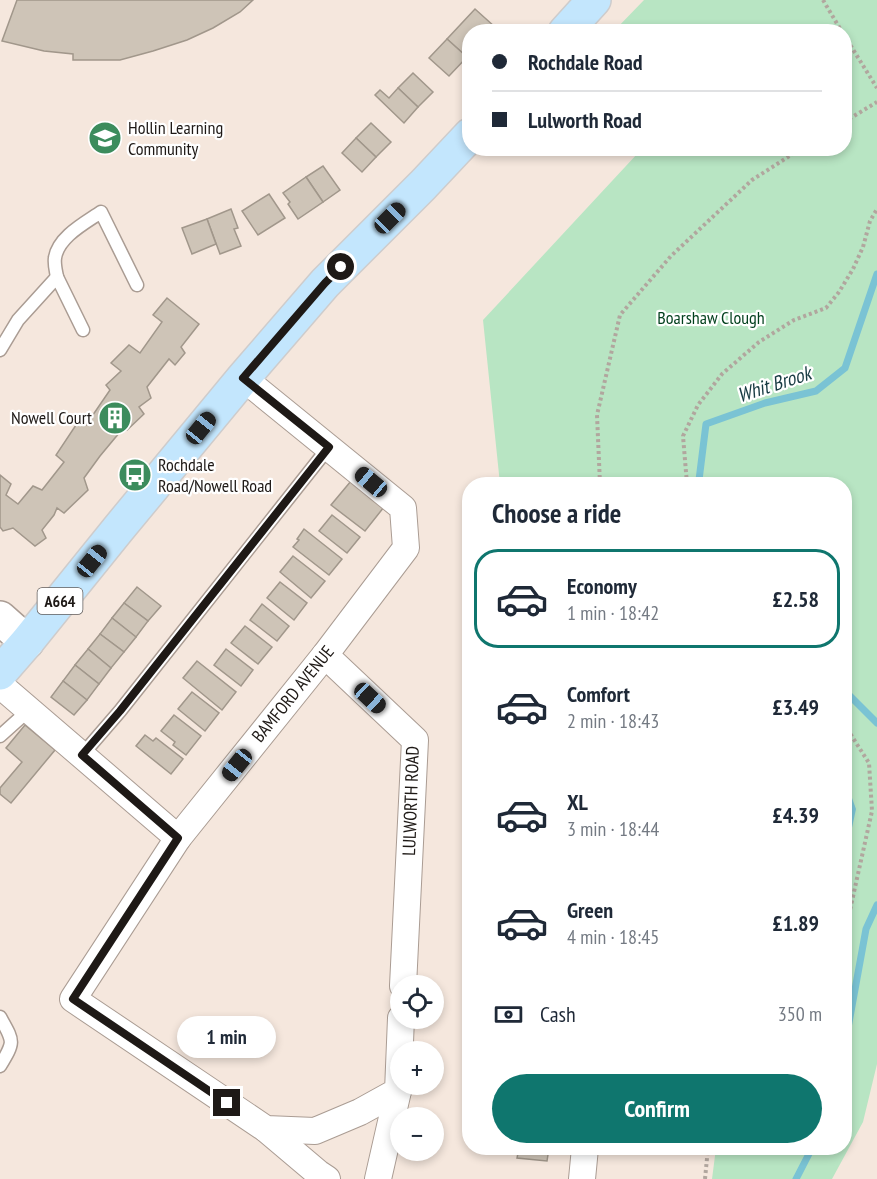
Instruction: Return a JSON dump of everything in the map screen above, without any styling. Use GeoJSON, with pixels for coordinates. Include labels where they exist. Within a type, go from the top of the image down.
{"type":"FeatureCollection","features":[{"type":"Feature","properties":{"kind":"main road"},"geometry":{"type":"LineString","coordinates":[[572,24],[594,0]]}},
{"type":"Feature","properties":{"kind":"main road","name":"A664"},"geometry":{"type":"LineString","coordinates":[[0,673],[243,378],[325,283],[462,144]]}},
{"type":"Feature","properties":{"kind":"street"},"geometry":{"type":"LineString","coordinates":[[243,378],[329,447]]}},
{"type":"Feature","properties":{"kind":"street","name":"BAMFORD AVENUE"},"geometry":{"type":"LineString","coordinates":[[266,1129],[73,999],[178,838],[325,655],[406,548],[403,508],[329,447]]}},
{"type":"Feature","properties":{"kind":"street"},"geometry":{"type":"LineString","coordinates":[[0,618],[27,642]]}},
{"type":"Feature","properties":{"kind":"street","name":"LULWORTH ROAD"},"geometry":{"type":"LineString","coordinates":[[325,655],[415,740],[404,975]]}},
{"type":"Feature","properties":{"kind":"street"},"geometry":{"type":"LineString","coordinates":[[0,685],[178,838]]}},
{"type":"Feature","properties":{"kind":"street"},"geometry":{"type":"LineString","coordinates":[[266,1129],[315,1131],[360,1112],[391,1095]]}},
{"type":"Feature","properties":{"kind":"street"},"geometry":{"type":"LineString","coordinates":[[378,1179],[397,1095]]}},
{"type":"Feature","properties":{"kind":"street"},"geometry":{"type":"LineString","coordinates":[[266,1129],[327,1179]]}},
{"type":"Feature","properties":{"kind":"street"},"geometry":{"type":"LineString","coordinates":[[582,1179],[584,1155]]}},
{"type":"Feature","properties":{"kind":"lane"},"geometry":{"type":"LineString","coordinates":[[83,330],[57,277],[54,260],[58,248],[73,231],[101,212],[137,285]]}},
{"type":"Feature","properties":{"kind":"lane"},"geometry":{"type":"LineString","coordinates":[[0,350],[18,320],[57,277]]}},
{"type":"Feature","properties":{"kind":"lane"},"geometry":{"type":"LineString","coordinates":[[82,755],[120,711],[329,447]]}},
{"type":"Feature","properties":{"kind":"lane"},"geometry":{"type":"LineString","coordinates":[[0,736],[29,710]]}},
{"type":"Feature","properties":{"kind":"lane"},"geometry":{"type":"LineString","coordinates":[[0,1017],[12,1038],[12,1046],[0,1066]]}},
{"type":"Feature","properties":{"kind":"path"},"geometry":{"type":"LineString","coordinates":[[823,0],[838,24]]}},
{"type":"Feature","properties":{"kind":"path"},"geometry":{"type":"LineString","coordinates":[[852,48],[877,88]]}},
{"type":"Feature","properties":{"kind":"path"},"geometry":{"type":"LineString","coordinates":[[852,117],[877,102]]}},
{"type":"Feature","properties":{"kind":"path"},"geometry":{"type":"LineString","coordinates":[[600,477],[597,415],[620,315],[671,256],[752,180],[790,156]]}},
{"type":"Feature","properties":{"kind":"path"},"geometry":{"type":"LineString","coordinates":[[686,477],[683,436],[698,405],[722,374],[759,342],[794,320],[826,308],[853,269],[863,247],[870,220],[877,209]]}},
{"type":"Feature","properties":{"kind":"path"},"geometry":{"type":"LineString","coordinates":[[852,736],[869,763],[872,811],[852,901]]}},
{"type":"Feature","properties":{"kind":"path"},"geometry":{"type":"LineString","coordinates":[[705,1179],[707,1155]]}},
{"type":"Feature","properties":{"kind":"green space","name":"Boarshaw Clough"},"geometry":{"type":"Polygon","coordinates":[[[644,0],[877,0],[877,1064],[863,1122],[852,1142],[852,477],[499,477],[483,320],[635,156],[852,156],[852,24],[621,24],[644,0]]]}},
{"type":"Feature","properties":{"kind":"green space","name":"Boarshaw Clough"},"geometry":{"type":"Polygon","coordinates":[[[715,1155],[845,1155],[832,1179],[712,1179],[715,1155]]]}},
{"type":"Feature","properties":{"kind":"water"},"geometry":{"type":"Polygon","coordinates":[[[852,798],[856,809],[852,828],[852,798]]]}},
{"type":"Feature","properties":{"kind":"building"},"geometry":{"type":"Polygon","coordinates":[[[17,0],[253,0],[240,12],[187,40],[120,60],[73,60],[73,54],[44,51],[2,41],[17,0]]]}},
{"type":"Feature","properties":{"kind":"building"},"geometry":{"type":"Polygon","coordinates":[[[475,9],[492,24],[462,24],[462,52],[447,39],[475,9]]]}},
{"type":"Feature","properties":{"kind":"building"},"geometry":{"type":"Polygon","coordinates":[[[447,39],[462,52],[462,62],[449,76],[429,58],[447,39]]]}},
{"type":"Feature","properties":{"kind":"building"},"geometry":{"type":"Polygon","coordinates":[[[413,73],[433,92],[418,107],[398,88],[413,73]]]}},
{"type":"Feature","properties":{"kind":"building"},"geometry":{"type":"Polygon","coordinates":[[[398,88],[418,107],[404,123],[375,95],[380,90],[389,98],[398,88]]]}},
{"type":"Feature","properties":{"kind":"building"},"geometry":{"type":"Polygon","coordinates":[[[371,123],[391,142],[376,157],[356,138],[371,123]]]}},
{"type":"Feature","properties":{"kind":"building"},"geometry":{"type":"Polygon","coordinates":[[[356,138],[376,157],[362,172],[342,153],[356,138]]]}},
{"type":"Feature","properties":{"kind":"building"},"geometry":{"type":"Polygon","coordinates":[[[323,166],[340,190],[323,202],[306,177],[323,166]]]}},
{"type":"Feature","properties":{"kind":"building"},"geometry":{"type":"Polygon","coordinates":[[[306,177],[323,202],[298,219],[283,193],[306,177]]]}},
{"type":"Feature","properties":{"kind":"building"},"geometry":{"type":"Polygon","coordinates":[[[269,194],[285,218],[258,235],[242,211],[269,194]]]}},
{"type":"Feature","properties":{"kind":"building"},"geometry":{"type":"Polygon","coordinates":[[[231,209],[238,228],[234,229],[241,246],[220,254],[207,219],[231,209]]]}},
{"type":"Feature","properties":{"kind":"building"},"geometry":{"type":"Polygon","coordinates":[[[207,219],[216,244],[192,254],[182,228],[207,219]]]}},
{"type":"Feature","properties":{"kind":"building","name":"Nowell Court"},"geometry":{"type":"Polygon","coordinates":[[[167,298],[199,324],[181,347],[185,353],[175,365],[169,359],[147,387],[151,398],[139,407],[144,414],[127,430],[120,432],[100,456],[84,478],[88,490],[64,513],[57,508],[42,530],[46,538],[35,546],[13,528],[3,531],[0,527],[0,475],[11,484],[6,495],[18,504],[33,486],[42,490],[64,462],[56,455],[78,422],[86,425],[110,390],[106,385],[121,371],[111,363],[129,345],[140,353],[162,322],[153,315],[167,298]]]}},
{"type":"Feature","properties":{"kind":"building"},"geometry":{"type":"Polygon","coordinates":[[[351,481],[384,507],[365,531],[331,505],[351,481]]]}},
{"type":"Feature","properties":{"kind":"building"},"geometry":{"type":"Polygon","coordinates":[[[332,515],[360,537],[347,553],[319,531],[332,515]]]}},
{"type":"Feature","properties":{"kind":"building"},"geometry":{"type":"Polygon","coordinates":[[[304,529],[342,559],[329,575],[293,547],[304,529]]]}},
{"type":"Feature","properties":{"kind":"building"},"geometry":{"type":"Polygon","coordinates":[[[293,556],[325,581],[311,598],[280,572],[293,556]]]}},
{"type":"Feature","properties":{"kind":"building"},"geometry":{"type":"Polygon","coordinates":[[[280,582],[307,603],[294,620],[267,598],[280,582]]]}},
{"type":"Feature","properties":{"kind":"building"},"geometry":{"type":"Polygon","coordinates":[[[137,587],[161,606],[148,621],[124,603],[137,587]]]}},
{"type":"Feature","properties":{"kind":"building"},"geometry":{"type":"Polygon","coordinates":[[[124,603],[148,621],[136,637],[112,618],[124,603]]]}},
{"type":"Feature","properties":{"kind":"building"},"geometry":{"type":"Polygon","coordinates":[[[262,604],[289,626],[277,641],[250,620],[262,604]]]}},
{"type":"Feature","properties":{"kind":"building"},"geometry":{"type":"Polygon","coordinates":[[[112,618],[136,637],[124,652],[100,634],[112,618]]]}},
{"type":"Feature","properties":{"kind":"building"},"geometry":{"type":"Polygon","coordinates":[[[245,626],[272,647],[258,664],[231,643],[245,626]]]}},
{"type":"Feature","properties":{"kind":"building"},"geometry":{"type":"Polygon","coordinates":[[[100,634],[124,652],[111,668],[88,649],[100,634]]]}},
{"type":"Feature","properties":{"kind":"building"},"geometry":{"type":"Polygon","coordinates":[[[88,649],[111,668],[99,684],[75,665],[88,649]]]}},
{"type":"Feature","properties":{"kind":"building"},"geometry":{"type":"Polygon","coordinates":[[[226,649],[253,670],[241,686],[214,665],[226,649]]]}},
{"type":"Feature","properties":{"kind":"building"},"geometry":{"type":"Polygon","coordinates":[[[197,661],[236,692],[222,710],[183,678],[197,661]]]}},
{"type":"Feature","properties":{"kind":"building"},"geometry":{"type":"Polygon","coordinates":[[[75,665],[99,684],[87,700],[63,681],[75,665]]]}},
{"type":"Feature","properties":{"kind":"building"},"geometry":{"type":"Polygon","coordinates":[[[63,681],[87,700],[74,715],[51,697],[63,681]]]}},
{"type":"Feature","properties":{"kind":"building"},"geometry":{"type":"Polygon","coordinates":[[[192,692],[219,713],[205,731],[178,709],[192,692]]]}},
{"type":"Feature","properties":{"kind":"building"},"geometry":{"type":"Polygon","coordinates":[[[174,715],[201,736],[186,755],[161,731],[174,715]]]}},
{"type":"Feature","properties":{"kind":"building"},"geometry":{"type":"Polygon","coordinates":[[[25,725],[55,750],[11,803],[0,794],[0,788],[22,762],[6,748],[25,725]]]}},
{"type":"Feature","properties":{"kind":"building"},"geometry":{"type":"Polygon","coordinates":[[[145,735],[153,741],[156,738],[183,759],[171,774],[136,746],[145,735]]]}},
{"type":"Feature","properties":{"kind":"building"},"geometry":{"type":"Polygon","coordinates":[[[518,1155],[548,1155],[547,1161],[517,1158],[518,1155]]]}},
{"type":"Feature","properties":{"kind":"waterway","name":"Whit Brook"},"geometry":{"type":"LineString","coordinates":[[699,477],[706,424],[765,403],[816,391],[845,368],[877,274]]}},
{"type":"Feature","properties":{"kind":"waterway","name":"Whit Brook"},"geometry":{"type":"LineString","coordinates":[[852,698],[877,723]]}},
{"type":"Feature","properties":{"kind":"waterway","name":"Whit Brook"},"geometry":{"type":"LineString","coordinates":[[852,1006],[866,929],[877,905]]}},
{"type":"Feature","properties":{"kind":"waterway","name":"Whit Brook"},"geometry":{"type":"LineString","coordinates":[[796,1179],[808,1155]]}},
{"type":"Feature","properties":{"kind":"place","name":"Hollin Learning Community"},"geometry":{"type":"Point","coordinates":[105,138]}},
{"type":"Feature","properties":{"kind":"place","name":"Nowell Court"},"geometry":{"type":"Point","coordinates":[115,418]}},
{"type":"Feature","properties":{"kind":"place","name":"Rochdale Road/Nowell Road"},"geometry":{"type":"Point","coordinates":[135,475]}},
{"type":"Feature","properties":{"kind":"route"},"geometry":{"type":"LineString","coordinates":[[227,1103],[73,999],[178,838],[82,755],[120,711],[329,447],[243,378],[341,267]]}}]}
